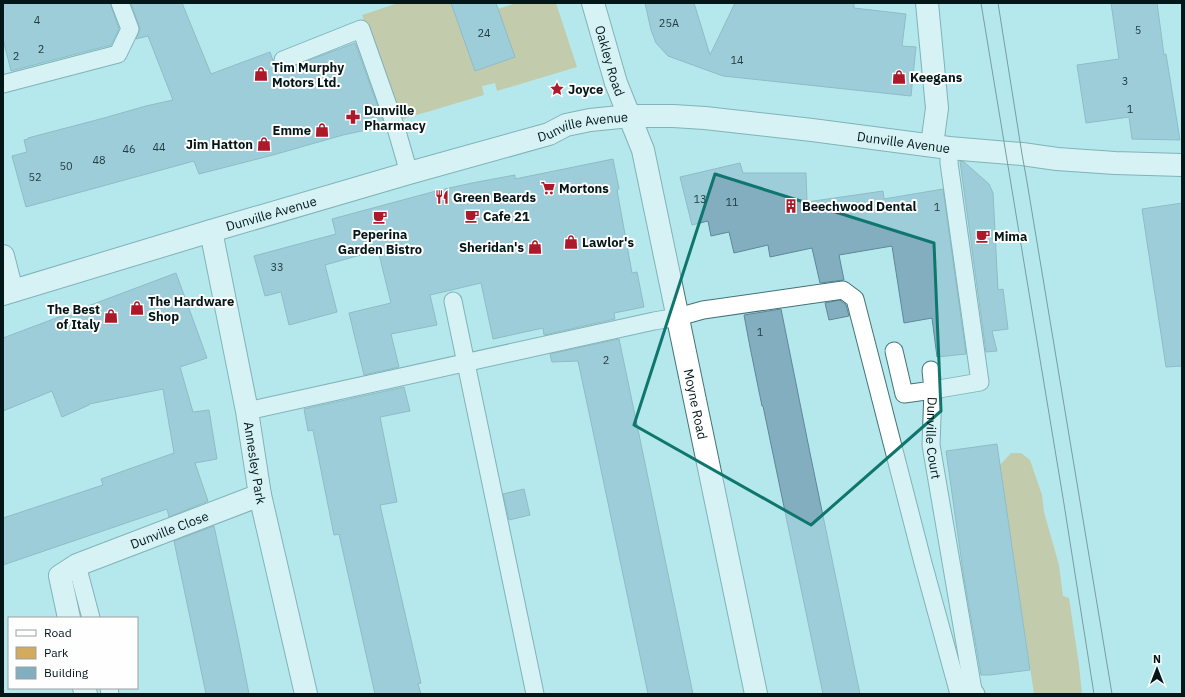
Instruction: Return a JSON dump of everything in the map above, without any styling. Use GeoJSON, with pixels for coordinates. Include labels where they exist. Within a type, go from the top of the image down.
{"type":"FeatureCollection","features":[{"type":"Feature","properties":{"kind":"street","name":"Oakley Road"},"geometry":{"type":"LineString","coordinates":[[593,3],[616,83],[630,116]]}},
{"type":"Feature","properties":{"kind":"street"},"geometry":{"type":"LineString","coordinates":[[927,3],[941,146]]}},
{"type":"Feature","properties":{"kind":"street","name":"Dunville Avenue"},"geometry":{"type":"LineString","coordinates":[[7,293],[409,173],[549,134],[566,125],[590,120],[630,116],[705,118],[1057,159],[1115,163],[1182,165]]}},
{"type":"Feature","properties":{"kind":"street","name":"Moyne Road"},"geometry":{"type":"LineString","coordinates":[[630,116],[643,150],[756,694]]}},
{"type":"Feature","properties":{"kind":"street","name":"Annesley Park"},"geometry":{"type":"LineString","coordinates":[[212,231],[247,411],[260,495],[306,694]]}},
{"type":"Feature","properties":{"kind":"street"},"geometry":{"type":"LineString","coordinates":[[3,256],[7,293]]}},
{"type":"Feature","properties":{"kind":"street","name":"Dunville Close"},"geometry":{"type":"LineString","coordinates":[[69,617],[60,576],[77,565],[260,495]]}},
{"type":"Feature","properties":{"kind":"lane"},"geometry":{"type":"LineString","coordinates":[[3,84],[118,54],[130,29],[120,3]]}},
{"type":"Feature","properties":{"kind":"lane"},"geometry":{"type":"LineString","coordinates":[[283,60],[361,28],[396,128],[409,173]]}},
{"type":"Feature","properties":{"kind":"lane","name":"Dunville Court"},"geometry":{"type":"LineString","coordinates":[[941,146],[949,163],[980,382],[933,390],[931,445],[973,690],[976,694]]}},
{"type":"Feature","properties":{"kind":"lane"},"geometry":{"type":"LineString","coordinates":[[247,411],[465,362],[678,317],[703,310],[842,290],[856,299],[923,563],[959,694]]}},
{"type":"Feature","properties":{"kind":"lane"},"geometry":{"type":"LineString","coordinates":[[453,301],[534,694]]}},
{"type":"Feature","properties":{"kind":"lane"},"geometry":{"type":"LineString","coordinates":[[894,351],[904,394],[933,390],[931,370]]}},
{"type":"Feature","properties":{"kind":"lane"},"geometry":{"type":"LineString","coordinates":[[77,565],[91,617]]}},
{"type":"Feature","properties":{"kind":"highlighted area"},"geometry":{"type":"Polygon","coordinates":[[[715,174],[934,243],[941,411],[811,525],[634,425],[715,174]]]}},
{"type":"Feature","properties":{"kind":"green space"},"geometry":{"type":"Polygon","coordinates":[[[398,3],[451,3],[498,9],[516,3],[556,3],[577,67],[497,91],[495,83],[482,86],[484,95],[400,120],[362,15],[398,3]]]}},
{"type":"Feature","properties":{"kind":"green space"},"geometry":{"type":"Polygon","coordinates":[[[1011,453],[1021,453],[1030,460],[1042,495],[1044,512],[1059,565],[1063,596],[1069,598],[1082,694],[1034,694],[1000,465],[1011,453]]]}},
{"type":"Feature","properties":{"kind":"building"},"geometry":{"type":"Polygon","coordinates":[[[3,3],[110,3],[119,29],[111,45],[11,71],[3,39],[3,3]]]}},
{"type":"Feature","properties":{"kind":"building"},"geometry":{"type":"Polygon","coordinates":[[[131,3],[182,3],[211,74],[270,52],[277,72],[355,43],[385,126],[343,135],[199,174],[194,161],[26,207],[12,156],[27,152],[24,140],[146,106],[173,100],[148,36],[136,39],[140,29],[131,3]]]}},
{"type":"Feature","properties":{"kind":"building"},"geometry":{"type":"Polygon","coordinates":[[[451,3],[496,3],[515,57],[475,71],[451,3]]]}},
{"type":"Feature","properties":{"kind":"building"},"geometry":{"type":"Polygon","coordinates":[[[645,3],[694,3],[710,55],[735,3],[854,3],[854,8],[906,14],[902,46],[916,47],[911,96],[723,76],[668,56],[656,43],[651,30],[645,3]]]}},
{"type":"Feature","properties":{"kind":"building"},"geometry":{"type":"Polygon","coordinates":[[[1111,3],[1157,3],[1164,55],[1166,54],[1180,140],[1132,139],[1129,117],[1086,123],[1077,65],[1119,59],[1111,3]]]}},
{"type":"Feature","properties":{"kind":"building"},"geometry":{"type":"Polygon","coordinates":[[[613,159],[632,273],[637,272],[644,307],[614,313],[615,319],[544,335],[543,328],[493,339],[481,283],[430,295],[437,325],[391,334],[399,367],[364,375],[349,313],[391,303],[378,250],[325,265],[337,312],[289,325],[281,292],[265,296],[254,256],[336,234],[332,219],[436,191],[472,183],[515,175],[515,179],[613,159]]]}},
{"type":"Feature","properties":{"kind":"building","name":"Mima"},"geometry":{"type":"Polygon","coordinates":[[[960,161],[964,162],[989,184],[993,193],[998,290],[1003,289],[1008,329],[992,331],[997,351],[986,352],[960,161]]]}},
{"type":"Feature","properties":{"kind":"building"},"geometry":{"type":"Polygon","coordinates":[[[740,163],[743,173],[806,173],[807,202],[883,191],[884,199],[943,189],[966,354],[937,357],[932,318],[904,323],[892,246],[839,255],[844,280],[820,283],[812,248],[770,257],[768,245],[734,253],[729,232],[711,236],[708,221],[692,225],[680,177],[740,163]]]}},
{"type":"Feature","properties":{"kind":"building"},"geometry":{"type":"Polygon","coordinates":[[[1182,203],[1182,366],[1166,367],[1142,209],[1182,203]]]}},
{"type":"Feature","properties":{"kind":"building"},"geometry":{"type":"Polygon","coordinates":[[[176,273],[207,358],[180,367],[193,412],[209,410],[217,459],[195,463],[208,501],[169,517],[167,509],[3,565],[3,518],[103,485],[101,479],[174,453],[163,389],[89,404],[62,417],[52,391],[3,411],[3,338],[176,273]]]}},
{"type":"Feature","properties":{"kind":"building"},"geometry":{"type":"Polygon","coordinates":[[[840,300],[846,305],[849,316],[829,320],[825,303],[840,300]]]}},
{"type":"Feature","properties":{"kind":"building"},"geometry":{"type":"Polygon","coordinates":[[[781,309],[860,694],[823,694],[762,406],[744,315],[781,309]]]}},
{"type":"Feature","properties":{"kind":"building"},"geometry":{"type":"Polygon","coordinates":[[[619,339],[693,694],[648,694],[578,361],[552,362],[550,354],[619,339]]]}},
{"type":"Feature","properties":{"kind":"building"},"geometry":{"type":"Polygon","coordinates":[[[404,387],[410,411],[380,417],[397,502],[380,505],[421,683],[418,684],[421,694],[375,694],[339,534],[334,535],[313,430],[308,431],[304,409],[404,387]]]}},
{"type":"Feature","properties":{"kind":"building"},"geometry":{"type":"Polygon","coordinates":[[[997,444],[1030,670],[981,675],[964,578],[946,451],[997,444]]]}},
{"type":"Feature","properties":{"kind":"building"},"geometry":{"type":"Polygon","coordinates":[[[524,489],[530,515],[509,520],[503,494],[524,489]]]}},
{"type":"Feature","properties":{"kind":"building"},"geometry":{"type":"Polygon","coordinates":[[[214,526],[249,694],[206,694],[174,541],[214,526]]]}},
{"type":"Feature","properties":{"kind":"tram line"},"geometry":{"type":"LineString","coordinates":[[981,3],[1094,694]]}},
{"type":"Feature","properties":{"kind":"tram line"},"geometry":{"type":"LineString","coordinates":[[998,3],[1112,694]]}},
{"type":"Feature","properties":{"kind":"place","name":"Tim Murphy Motors Ltd."},"geometry":{"type":"Point","coordinates":[261,74]}},
{"type":"Feature","properties":{"kind":"place","name":"Keegans"},"geometry":{"type":"Point","coordinates":[899,77]}},
{"type":"Feature","properties":{"kind":"place","name":"Joyce"},"geometry":{"type":"Point","coordinates":[557,89]}},
{"type":"Feature","properties":{"kind":"place","name":"Dunville Pharmacy"},"geometry":{"type":"Point","coordinates":[353,117]}},
{"type":"Feature","properties":{"kind":"place","name":"Emme"},"geometry":{"type":"Point","coordinates":[322,130]}},
{"type":"Feature","properties":{"kind":"place","name":"Jim Hatton"},"geometry":{"type":"Point","coordinates":[264,144]}},
{"type":"Feature","properties":{"kind":"place","name":"Mortons"},"geometry":{"type":"Point","coordinates":[548,188]}},
{"type":"Feature","properties":{"kind":"place","name":"Green Beards"},"geometry":{"type":"Point","coordinates":[442,197]}},
{"type":"Feature","properties":{"kind":"place","name":"Beechwood Dental"},"geometry":{"type":"Point","coordinates":[791,206]}},
{"type":"Feature","properties":{"kind":"place","name":"Cafe 21"},"geometry":{"type":"Point","coordinates":[472,216]}},
{"type":"Feature","properties":{"kind":"place","name":"Peperina Garden Bistro"},"geometry":{"type":"Point","coordinates":[380,217]}},
{"type":"Feature","properties":{"kind":"place","name":"Mima"},"geometry":{"type":"Point","coordinates":[983,236]}},
{"type":"Feature","properties":{"kind":"place","name":"Lawlor's"},"geometry":{"type":"Point","coordinates":[571,242]}},
{"type":"Feature","properties":{"kind":"place","name":"Sheridan's"},"geometry":{"type":"Point","coordinates":[535,247]}},
{"type":"Feature","properties":{"kind":"place","name":"The Hardware Shop"},"geometry":{"type":"Point","coordinates":[137,308]}},
{"type":"Feature","properties":{"kind":"place","name":"The Best of Italy"},"geometry":{"type":"Point","coordinates":[111,316]}}]}
